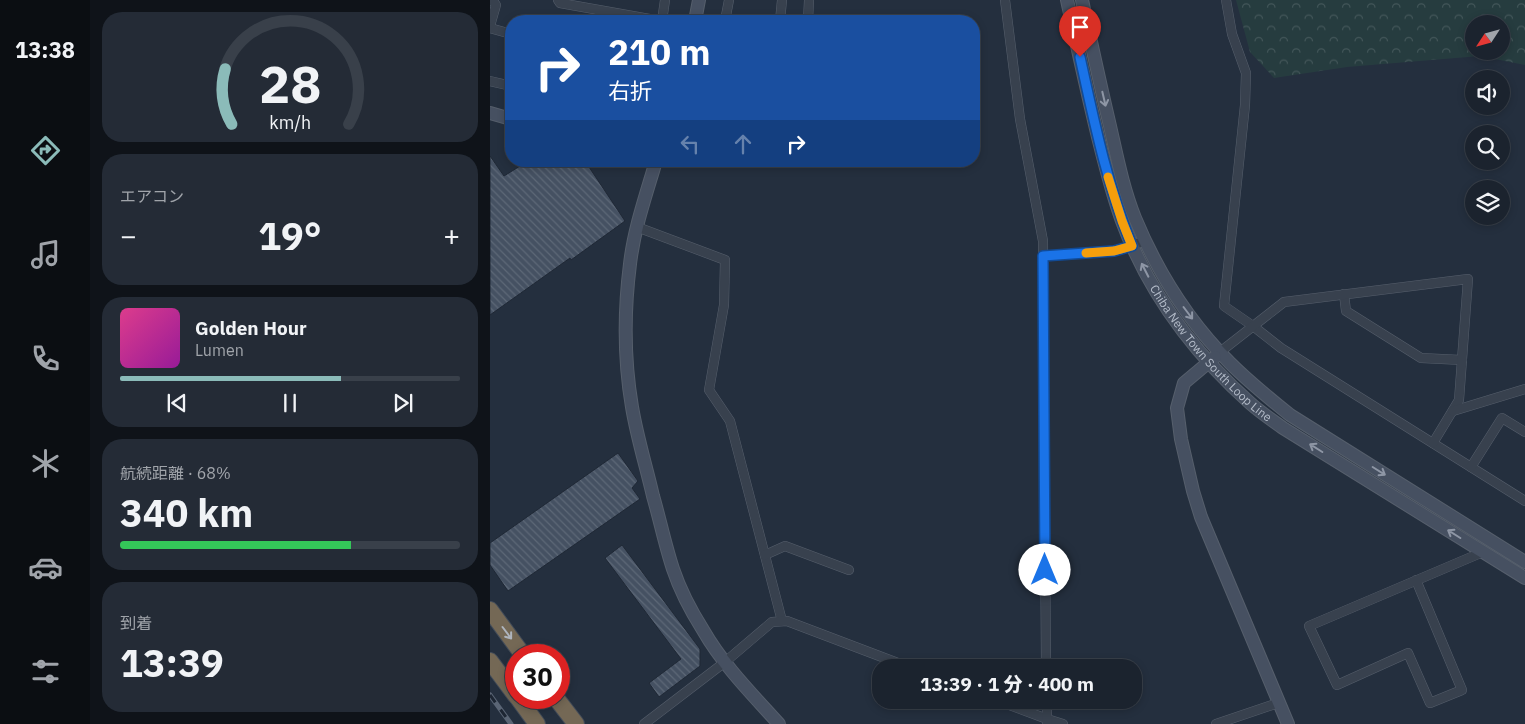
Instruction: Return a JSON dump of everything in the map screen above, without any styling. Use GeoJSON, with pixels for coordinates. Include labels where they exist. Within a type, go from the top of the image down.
{"type":"FeatureCollection","features":[{"type":"Feature","properties":{"kind":"highway"},"geometry":{"type":"LineString","coordinates":[[490,610],[516,644]]}},
{"type":"Feature","properties":{"kind":"highway"},"geometry":{"type":"LineString","coordinates":[[490,661],[505,681]]}},
{"type":"Feature","properties":{"kind":"highway"},"geometry":{"type":"LineString","coordinates":[[526,709],[538,724]]}},
{"type":"Feature","properties":{"kind":"highway"},"geometry":{"type":"LineString","coordinates":[[564,709],[576,724]]}},
{"type":"Feature","properties":{"kind":"main road"},"geometry":{"type":"LineString","coordinates":[[696,15],[699,0]]}},
{"type":"Feature","properties":{"kind":"main road","name":"Chiba New Town South Loop Line"},"geometry":{"type":"LineString","coordinates":[[1067,0],[1109,181],[1122,221],[1132,246],[1155,290],[1192,342],[1251,404],[1283,428],[1525,578]]}},
{"type":"Feature","properties":{"kind":"main road","name":"Chiba New Town South Loop Line"},"geometry":{"type":"LineString","coordinates":[[1082,0],[1122,179],[1134,217],[1168,284],[1204,333],[1220,352],[1262,392],[1290,415],[1525,562]]}},
{"type":"Feature","properties":{"kind":"main road"},"geometry":{"type":"LineString","coordinates":[[490,113],[505,117]]}},
{"type":"Feature","properties":{"kind":"main road"},"geometry":{"type":"LineString","coordinates":[[654,167],[637,227],[630,262],[626,321],[627,366],[632,409],[673,570],[692,611],[725,662],[779,724]]}},
{"type":"Feature","properties":{"kind":"main road"},"geometry":{"type":"LineString","coordinates":[[1220,352],[1184,383],[1177,408],[1178,423],[1193,491],[1201,517],[1288,724]]}},
{"type":"Feature","properties":{"kind":"street"},"geometry":{"type":"LineString","coordinates":[[492,0],[496,5],[490,27],[505,32]]}},
{"type":"Feature","properties":{"kind":"street"},"geometry":{"type":"LineString","coordinates":[[558,0],[560,3],[627,15]]}},
{"type":"Feature","properties":{"kind":"street"},"geometry":{"type":"LineString","coordinates":[[662,15],[666,0]]}},
{"type":"Feature","properties":{"kind":"street"},"geometry":{"type":"LineString","coordinates":[[726,15],[729,0]]}},
{"type":"Feature","properties":{"kind":"street"},"geometry":{"type":"LineString","coordinates":[[781,15],[782,0]]}},
{"type":"Feature","properties":{"kind":"street"},"geometry":{"type":"LineString","coordinates":[[808,15],[809,0]]}},
{"type":"Feature","properties":{"kind":"street"},"geometry":{"type":"LineString","coordinates":[[1005,0],[1020,119],[1043,241],[1046,659]]}},
{"type":"Feature","properties":{"kind":"street"},"geometry":{"type":"LineString","coordinates":[[1226,0],[1232,34],[1246,73],[1245,105],[1224,306],[1281,348],[1525,501]]}},
{"type":"Feature","properties":{"kind":"street"},"geometry":{"type":"LineString","coordinates":[[490,81],[505,85]]}},
{"type":"Feature","properties":{"kind":"street"},"geometry":{"type":"LineString","coordinates":[[637,227],[725,260],[724,305],[709,390],[730,421],[782,621]]}},
{"type":"Feature","properties":{"kind":"street"},"geometry":{"type":"LineString","coordinates":[[1043,256],[1114,251],[1145,240]]}},
{"type":"Feature","properties":{"kind":"street"},"geometry":{"type":"LineString","coordinates":[[1220,352],[1284,302],[1468,279],[1460,400],[1432,443]]}},
{"type":"Feature","properties":{"kind":"street"},"geometry":{"type":"LineString","coordinates":[[1344,294],[1346,311],[1420,358],[1462,360]]}},
{"type":"Feature","properties":{"kind":"street"},"geometry":{"type":"LineString","coordinates":[[1453,411],[1525,389]]}},
{"type":"Feature","properties":{"kind":"street"},"geometry":{"type":"LineString","coordinates":[[1471,467],[1502,418],[1525,432]]}},
{"type":"Feature","properties":{"kind":"street"},"geometry":{"type":"LineString","coordinates":[[764,555],[785,546],[849,570]]}},
{"type":"Feature","properties":{"kind":"street"},"geometry":{"type":"LineString","coordinates":[[1416,580],[1462,690],[1430,703],[1408,653],[1337,685],[1309,626],[1416,580],[1483,552]]}},
{"type":"Feature","properties":{"kind":"street"},"geometry":{"type":"LineString","coordinates":[[644,724],[725,662],[772,622],[787,621],[886,659]]}},
{"type":"Feature","properties":{"kind":"street"},"geometry":{"type":"LineString","coordinates":[[1216,724],[1278,704]]}},
{"type":"Feature","properties":{"kind":"street"},"geometry":{"type":"LineString","coordinates":[[1017,709],[1047,722],[1063,724]]}},
{"type":"Feature","properties":{"kind":"street"},"geometry":{"type":"LineString","coordinates":[[1046,709],[1047,722]]}},
{"type":"Feature","properties":{"kind":"green space"},"geometry":{"type":"Polygon","coordinates":[[[1236,0],[1525,0],[1525,65],[1500,60],[1510,60],[1510,15],[1465,15],[1465,57],[1347,67],[1274,78],[1250,52],[1236,0]]]}},
{"type":"Feature","properties":{"kind":"building"},"geometry":{"type":"Polygon","coordinates":[[[490,156],[504,176],[518,167],[589,167],[625,221],[490,315],[490,156]]]}},
{"type":"Feature","properties":{"kind":"building"},"geometry":{"type":"Polygon","coordinates":[[[618,453],[638,481],[632,488],[640,499],[508,591],[490,565],[490,543],[618,453]]]}},
{"type":"Feature","properties":{"kind":"building"},"geometry":{"type":"Polygon","coordinates":[[[622,545],[700,649],[700,666],[659,697],[649,683],[681,659],[605,558],[622,545]]]}},
{"type":"Feature","properties":{"kind":"railway"},"geometry":{"type":"LineString","coordinates":[[490,695],[511,724]]}},
{"type":"Feature","properties":{"kind":"slow traffic"},"geometry":{"type":"LineString","coordinates":[[1086,253],[1114,251],[1132,246],[1108,177]]}},
{"type":"Feature","properties":{"kind":"route"},"geometry":{"type":"LineString","coordinates":[[1045,570],[1043,256],[1114,251],[1132,246],[1109,181],[1080,57]]}}]}
